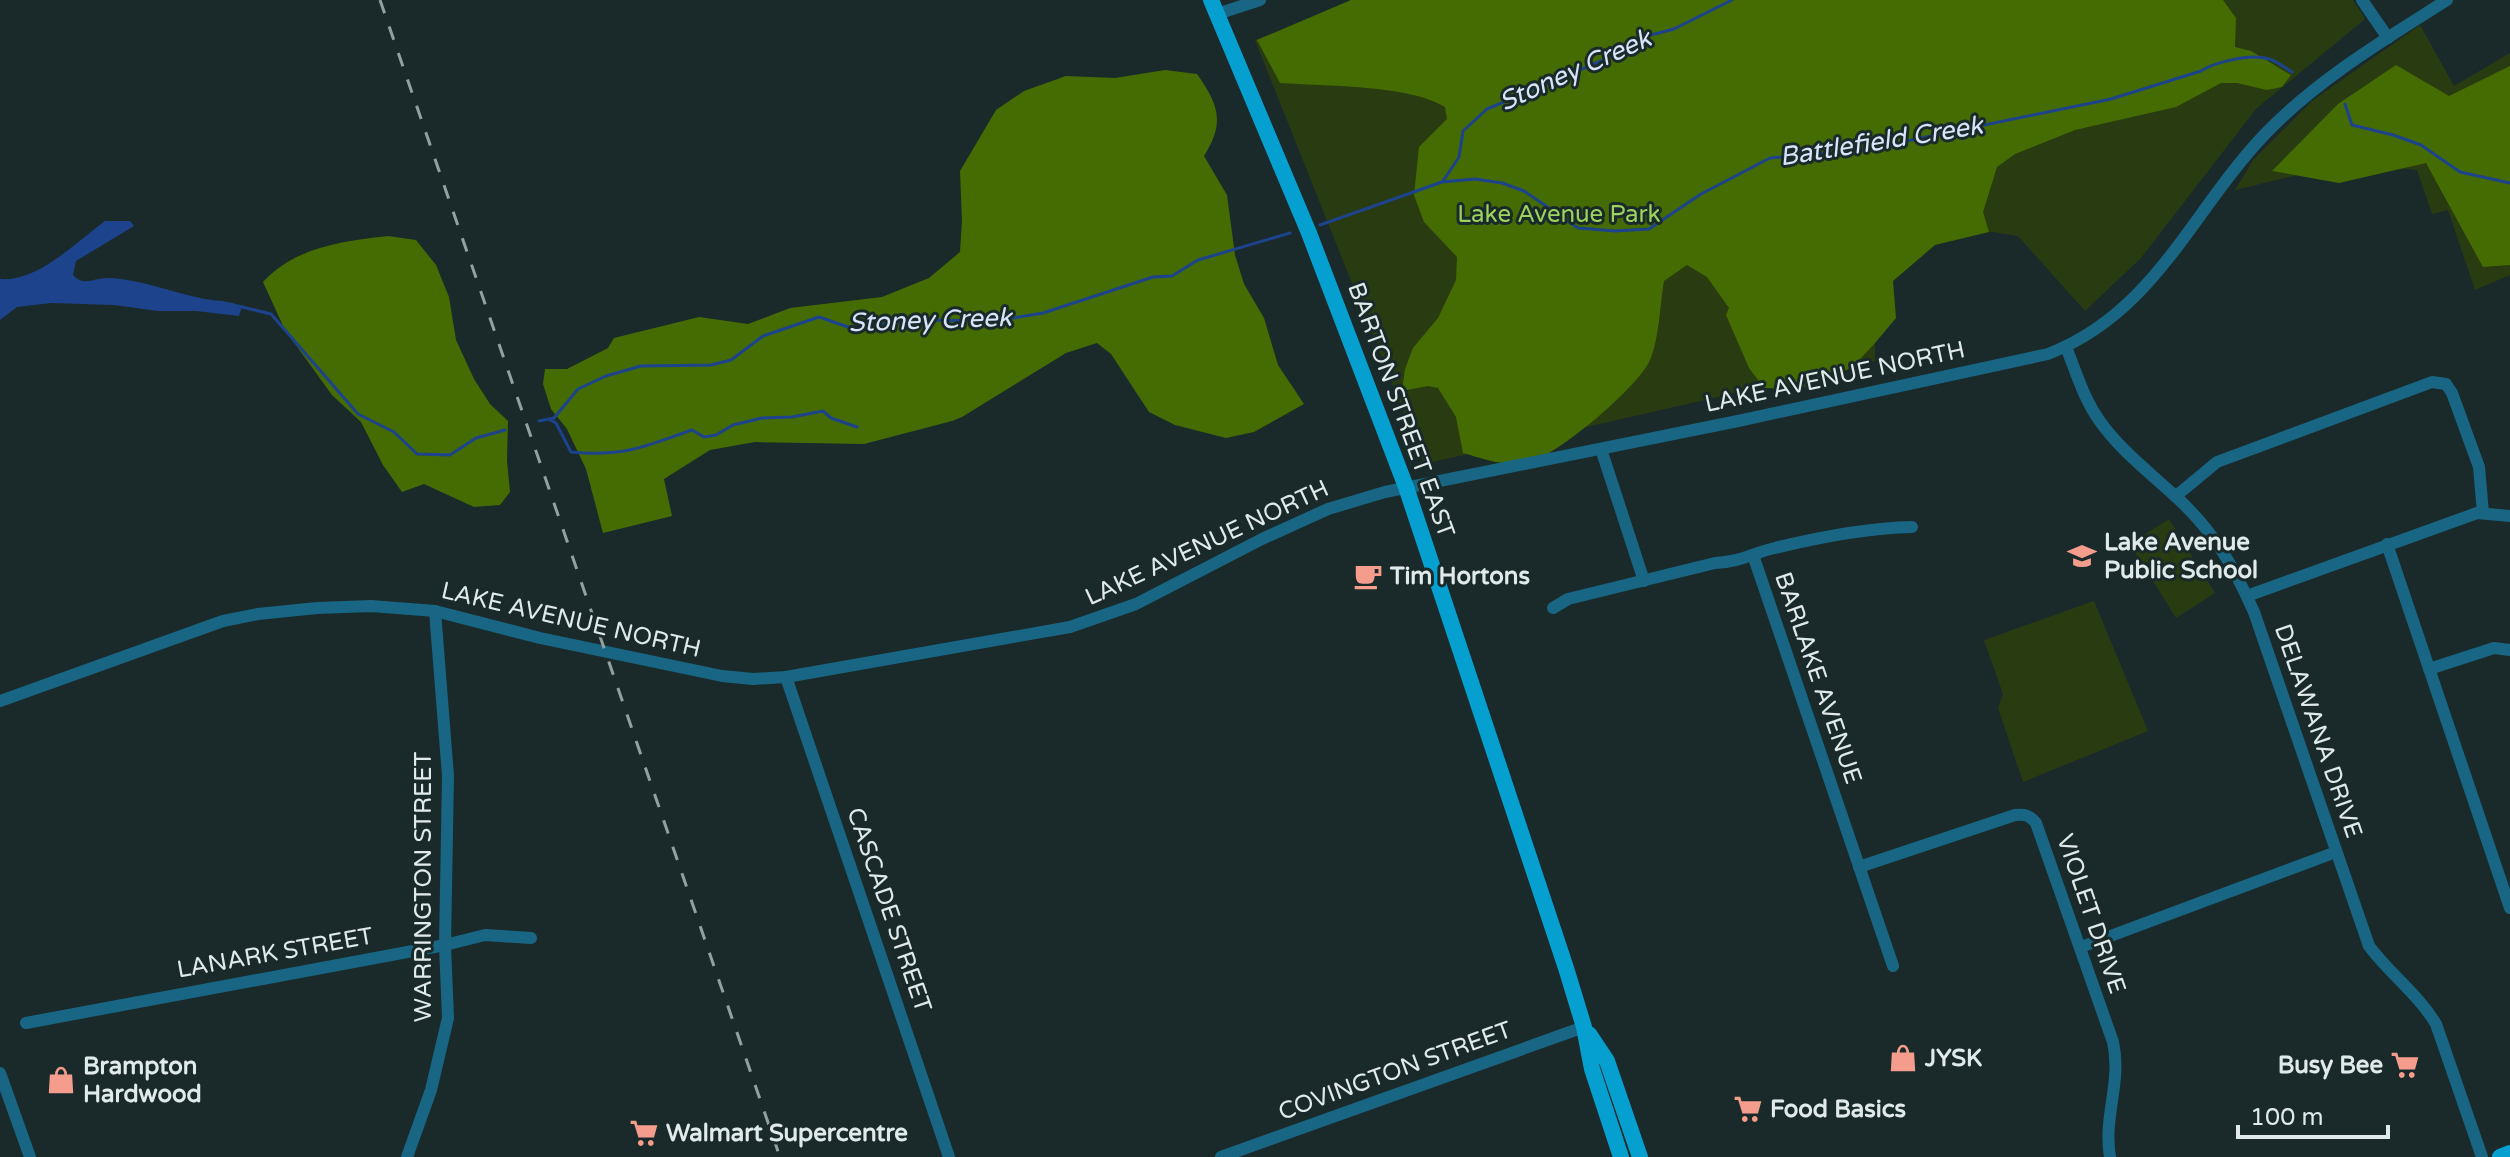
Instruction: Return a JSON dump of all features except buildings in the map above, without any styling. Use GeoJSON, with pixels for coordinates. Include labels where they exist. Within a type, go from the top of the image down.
{"type":"FeatureCollection","features":[{"type":"Feature","properties":{"kind":"main road","name":"BARTON STREET EAST"},"geometry":{"type":"LineString","coordinates":[[1214,7],[1309,233],[1406,487],[1584,1027],[1592,1069],[1621,1157]]}},
{"type":"Feature","properties":{"kind":"main road","name":"BARTON STREET EAST"},"geometry":{"type":"LineString","coordinates":[[1584,1027],[1607,1061],[1640,1157]]}},
{"type":"Feature","properties":{"kind":"main road"},"geometry":{"type":"LineString","coordinates":[[2500,1157],[2510,1153]]}},
{"type":"Feature","properties":{"kind":"street"},"geometry":{"type":"LineString","coordinates":[[1214,7],[1260,0]]}},
{"type":"Feature","properties":{"kind":"street"},"geometry":{"type":"LineString","coordinates":[[2362,0],[2388,38]]}},
{"type":"Feature","properties":{"kind":"street","name":"LAKE AVENUE NORTH"},"geometry":{"type":"LineString","coordinates":[[0,701],[223,621],[317,608],[371,606],[435,611],[540,638],[722,676],[753,679],[786,677],[1070,627],[1136,604],[1328,509],[1406,487],[2028,359],[2066,347],[2107,323],[2146,287],[2267,132],[2325,81],[2447,0]]}},
{"type":"Feature","properties":{"kind":"street","name":"DELAWANA DRIVE"},"geometry":{"type":"LineString","coordinates":[[2066,347],[2098,419],[2115,441],[2176,496],[2218,541],[2236,572],[2286,702],[2369,946],[2429,1011],[2436,1024],[2482,1157]]}},
{"type":"Feature","properties":{"kind":"street"},"geometry":{"type":"LineString","coordinates":[[2176,496],[2217,462],[2432,382],[2446,384],[2452,393],[2479,467],[2483,513]]}},
{"type":"Feature","properties":{"kind":"street"},"geometry":{"type":"LineString","coordinates":[[1601,449],[1644,581]]}},
{"type":"Feature","properties":{"kind":"street"},"geometry":{"type":"LineString","coordinates":[[2247,596],[2387,544],[2483,513],[2510,516]]}},
{"type":"Feature","properties":{"kind":"street"},"geometry":{"type":"LineString","coordinates":[[1753,555],[1787,545],[1882,527],[1912,527]]}},
{"type":"Feature","properties":{"kind":"street"},"geometry":{"type":"LineString","coordinates":[[2387,544],[2429,669],[2504,870],[2510,908]]}},
{"type":"Feature","properties":{"kind":"street","name":"BARLAKE AVENUE"},"geometry":{"type":"LineString","coordinates":[[1553,608],[1568,599],[1715,563],[1737,562],[1753,555],[1893,966]]}},
{"type":"Feature","properties":{"kind":"street","name":"WARRINGTON STREET"},"geometry":{"type":"LineString","coordinates":[[407,1157],[431,1090],[448,1018],[445,945],[448,776],[435,611]]}},
{"type":"Feature","properties":{"kind":"street"},"geometry":{"type":"LineString","coordinates":[[2429,669],[2494,648],[2510,650]]}},
{"type":"Feature","properties":{"kind":"street","name":"CASCADE STREET"},"geometry":{"type":"LineString","coordinates":[[786,677],[949,1157]]}},
{"type":"Feature","properties":{"kind":"street","name":"VIOLET DRIVE"},"geometry":{"type":"LineString","coordinates":[[1859,867],[2015,815],[2025,814],[2036,823],[2081,947],[2116,1057],[2117,1075],[2107,1123],[2110,1157]]}},
{"type":"Feature","properties":{"kind":"street"},"geometry":{"type":"LineString","coordinates":[[2081,947],[2336,852]]}},
{"type":"Feature","properties":{"kind":"street","name":"LANARK STREET"},"geometry":{"type":"LineString","coordinates":[[26,1023],[485,935],[531,938]]}},
{"type":"Feature","properties":{"kind":"street","name":"COVINGTON STREET"},"geometry":{"type":"LineString","coordinates":[[1221,1157],[1584,1027]]}},
{"type":"Feature","properties":{"kind":"street"},"geometry":{"type":"LineString","coordinates":[[0,1073],[30,1157]]}},
{"type":"Feature","properties":{"kind":"green space","name":"Lake Avenue Park"},"geometry":{"type":"Polygon","coordinates":[[[1351,0],[2223,0],[2236,18],[2235,47],[2251,51],[2291,75],[2282,87],[2267,90],[2237,83],[2221,83],[2176,107],[2075,130],[2015,154],[1997,167],[1983,212],[1989,232],[1935,245],[1893,281],[1896,318],[1854,364],[1826,382],[1789,388],[1764,388],[1749,368],[1726,315],[1729,308],[1707,277],[1687,265],[1664,281],[1653,352],[1643,372],[1631,386],[1563,444],[1535,460],[1508,464],[1463,453],[1456,417],[1438,388],[1428,386],[1402,391],[1405,369],[1413,348],[1438,318],[1456,280],[1457,257],[1424,222],[1414,195],[1419,147],[1447,119],[1445,107],[1411,94],[1280,83],[1257,40],[1351,0]]]}},
{"type":"Feature","properties":{"kind":"green space","name":"Lake Avenue Park"},"geometry":{"type":"Polygon","coordinates":[[[1381,0],[2353,0],[2365,19],[2256,109],[2141,258],[2085,311],[2018,236],[1941,224],[1875,292],[1875,361],[1424,464],[1255,40],[1381,0]]]}},
{"type":"Feature","properties":{"kind":"green space"},"geometry":{"type":"Polygon","coordinates":[[[2420,25],[2454,86],[2510,53],[2510,275],[2475,290],[2448,210],[2432,214],[2417,170],[2348,163],[2235,190],[2254,159],[2312,101],[2420,25]]]}},
{"type":"Feature","properties":{"kind":"green space"},"geometry":{"type":"Polygon","coordinates":[[[2396,65],[2449,96],[2510,66],[2510,265],[2483,267],[2426,163],[2339,183],[2272,171],[2338,104],[2396,65]]]}},
{"type":"Feature","properties":{"kind":"green space"},"geometry":{"type":"Polygon","coordinates":[[[1165,70],[1197,74],[1210,95],[1217,124],[1204,156],[1227,195],[1235,255],[1244,284],[1264,318],[1278,365],[1304,404],[1254,432],[1226,438],[1175,425],[1149,412],[1111,354],[1097,343],[1066,353],[952,421],[864,444],[755,442],[710,450],[664,479],[672,516],[603,533],[586,469],[567,429],[551,409],[543,384],[545,369],[567,369],[608,348],[614,338],[699,317],[748,324],[790,308],[882,297],[929,278],[960,252],[960,171],[996,110],[1024,91],[1066,76],[1115,78],[1165,70]]]}},
{"type":"Feature","properties":{"kind":"green space"},"geometry":{"type":"Polygon","coordinates":[[[388,236],[416,240],[436,265],[449,297],[456,340],[474,379],[490,404],[508,421],[510,492],[500,505],[474,507],[424,484],[402,492],[383,465],[361,422],[332,395],[285,330],[263,282],[276,270],[305,253],[354,240],[388,236]]]}},
{"type":"Feature","properties":{"kind":"green space"},"geometry":{"type":"Polygon","coordinates":[[[2169,519],[2215,593],[2176,618],[2130,544],[2169,519]]]}},
{"type":"Feature","properties":{"kind":"green space"},"geometry":{"type":"Polygon","coordinates":[[[2094,601],[2148,731],[2023,782],[1998,708],[2003,694],[1984,640],[2094,601]]]}},
{"type":"Feature","properties":{"kind":"water"},"geometry":{"type":"Polygon","coordinates":[[[105,221],[130,221],[134,226],[76,261],[73,275],[77,279],[120,279],[231,303],[242,306],[239,316],[51,303],[17,307],[0,320],[0,279],[14,278],[42,268],[105,221]]]}},
{"type":"Feature","properties":{"kind":"waterway","name":"Stoney Creek"},"geometry":{"type":"LineString","coordinates":[[1443,181],[1459,157],[1463,131],[1487,109],[1601,61],[1651,35],[1674,29],[1732,0]]}},
{"type":"Feature","properties":{"kind":"waterway","name":"Battlefield Creek"},"geometry":{"type":"LineString","coordinates":[[1320,225],[1442,182],[1475,179],[1502,183],[1524,191],[1578,228],[1615,231],[1649,229],[1701,194],[1770,158],[1863,150],[2111,99],[2234,59],[2262,57],[2292,72]]}},
{"type":"Feature","properties":{"kind":"waterway","name":"Battlefield Creek"},"geometry":{"type":"LineString","coordinates":[[2345,104],[2352,125],[2421,145],[2460,172],[2510,183]]}},
{"type":"Feature","properties":{"kind":"waterway","name":"Stoney Creek"},"geometry":{"type":"LineString","coordinates":[[539,421],[554,418],[578,389],[606,376],[641,366],[711,365],[731,360],[763,336],[819,317],[848,327],[928,320],[995,321],[1043,313],[1153,277],[1172,276],[1198,260],[1290,233]]}},
{"type":"Feature","properties":{"kind":"waterway","name":"Stoney Creek"},"geometry":{"type":"LineString","coordinates":[[238,306],[271,314],[358,414],[394,432],[417,454],[450,455],[476,438],[505,430]]}},
{"type":"Feature","properties":{"kind":"waterway"},"geometry":{"type":"LineString","coordinates":[[550,420],[556,423],[571,452],[590,453],[620,452],[692,430],[704,437],[716,435],[733,425],[762,418],[792,417],[823,411],[831,418],[857,427]]}},
{"type":"Feature","properties":{"kind":"railway"},"geometry":{"type":"LineString","coordinates":[[380,0],[780,1157]]}},
{"type":"Feature","properties":{"kind":"place","name":"Lake Avenue Public School"},"geometry":{"type":"Point","coordinates":[2082,556]}},
{"type":"Feature","properties":{"kind":"place","name":"Tim Hortons"},"geometry":{"type":"Point","coordinates":[1368,576]}},
{"type":"Feature","properties":{"kind":"place","name":"JYSK"},"geometry":{"type":"Point","coordinates":[1903,1058]}},
{"type":"Feature","properties":{"kind":"place","name":"Busy Bee"},"geometry":{"type":"Point","coordinates":[2405,1065]}},
{"type":"Feature","properties":{"kind":"place","name":"Brampton Hardwood"},"geometry":{"type":"Point","coordinates":[61,1080]}},
{"type":"Feature","properties":{"kind":"place","name":"Food Basics"},"geometry":{"type":"Point","coordinates":[1748,1109]}},
{"type":"Feature","properties":{"kind":"place","name":"Walmart Supercentre"},"geometry":{"type":"Point","coordinates":[644,1133]}}]}
